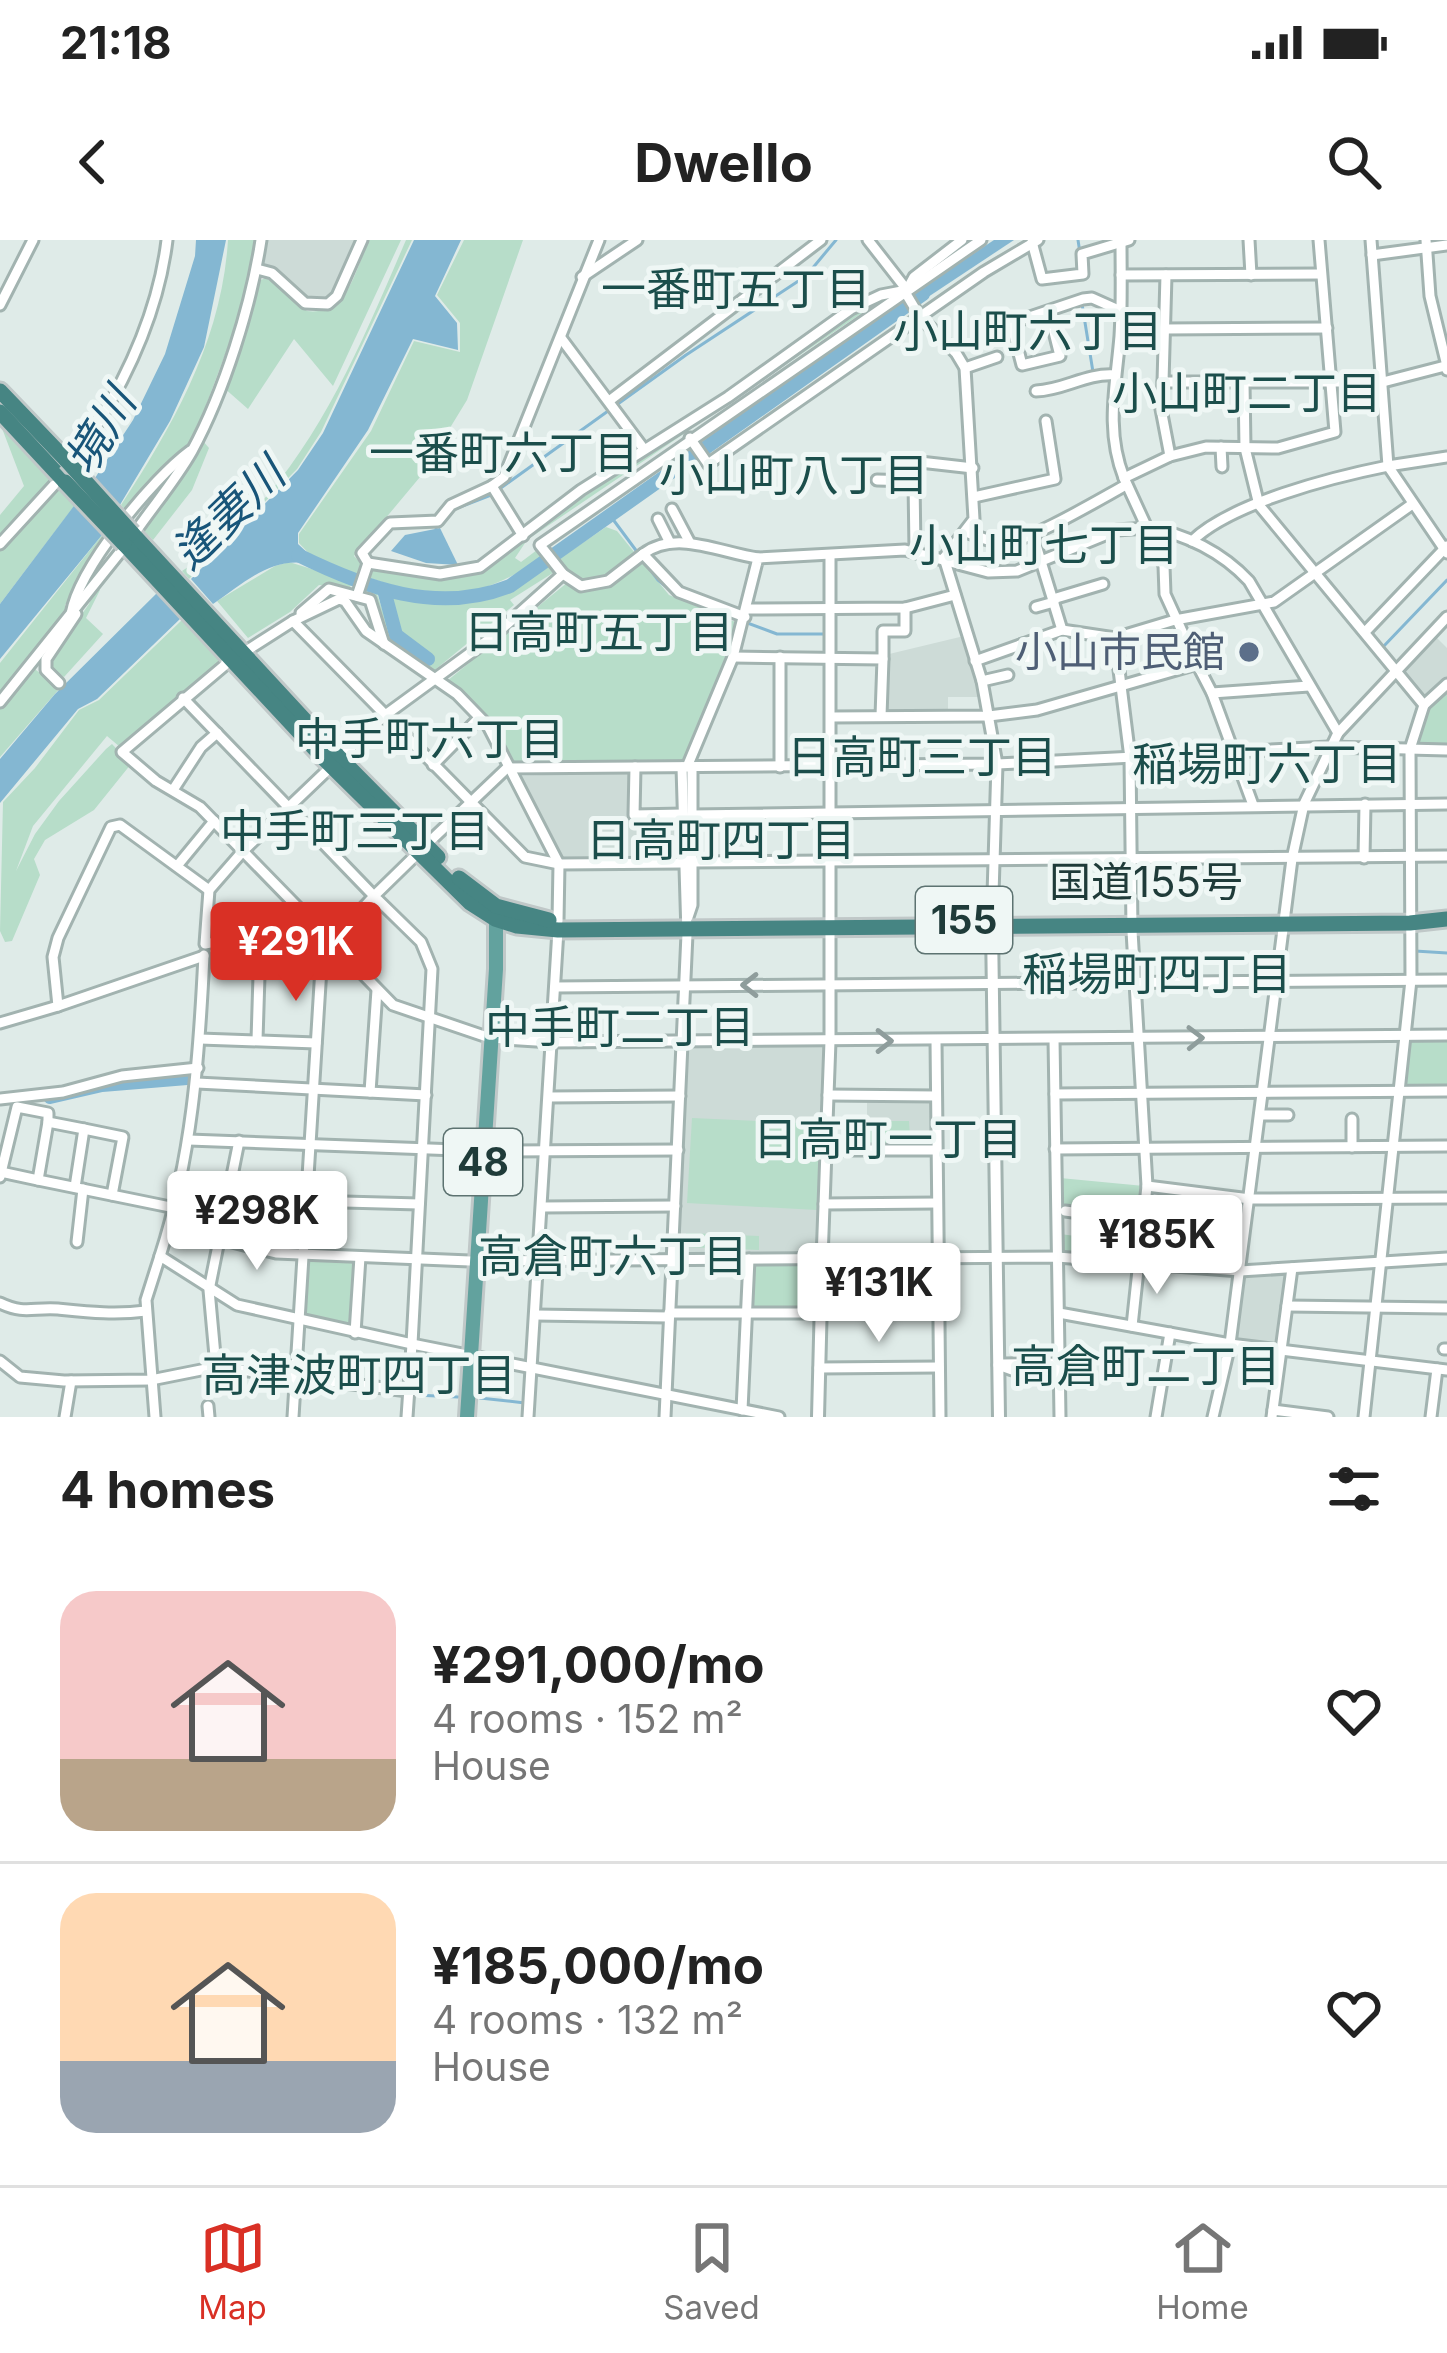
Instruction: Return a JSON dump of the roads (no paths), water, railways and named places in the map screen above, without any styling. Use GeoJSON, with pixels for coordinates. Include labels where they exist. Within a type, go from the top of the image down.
{"type":"FeatureCollection","features":[{"type":"Feature","properties":{"kind":"highway","name":"国道155号"},"geometry":{"type":"LineString","coordinates":[[0,391],[67,461],[129,540],[470,902],[517,926],[1440,919]]}},
{"type":"Feature","properties":{"kind":"highway","name":"国道155号"},"geometry":{"type":"LineString","coordinates":[[0,412],[60,484],[129,540]]}},
{"type":"Feature","properties":{"kind":"main road","name":"48"},"geometry":{"type":"LineString","coordinates":[[467,1417],[496,912]]}},
{"type":"Feature","properties":{"kind":"street"},"geometry":{"type":"LineString","coordinates":[[0,305],[33,240]]}},
{"type":"Feature","properties":{"kind":"street"},"geometry":{"type":"LineString","coordinates":[[97,424],[151,316],[167,240]]}},
{"type":"Feature","properties":{"kind":"street"},"geometry":{"type":"LineString","coordinates":[[0,702],[129,540],[194,448],[223,376],[261,240]]}},
{"type":"Feature","properties":{"kind":"street"},"geometry":{"type":"LineString","coordinates":[[256,269],[272,273],[305,303],[328,304],[338,296],[362,240]]}},
{"type":"Feature","properties":{"kind":"street"},"geometry":{"type":"LineString","coordinates":[[599,240],[504,477],[494,489],[451,505],[439,520],[390,523],[364,549],[362,556],[368,563],[418,573],[480,567],[643,448],[728,397],[851,309],[881,295],[906,291]]}},
{"type":"Feature","properties":{"kind":"street"},"geometry":{"type":"LineString","coordinates":[[582,277],[638,240]]}},
{"type":"Feature","properties":{"kind":"street"},"geometry":{"type":"LineString","coordinates":[[613,407],[821,240]]}},
{"type":"Feature","properties":{"kind":"street"},"geometry":{"type":"LineString","coordinates":[[868,240],[920,317],[965,368],[974,519],[944,558]]}},
{"type":"Feature","properties":{"kind":"street"},"geometry":{"type":"LineString","coordinates":[[906,291],[914,277],[962,240]]}},
{"type":"Feature","properties":{"kind":"street"},"geometry":{"type":"LineString","coordinates":[[981,240],[540,545],[581,586],[608,581],[655,545],[670,543],[758,558],[915,550],[1001,573],[1117,530],[1147,528],[1192,541],[1235,566],[1337,733]]}},
{"type":"Feature","properties":{"kind":"street"},"geometry":{"type":"LineString","coordinates":[[690,438],[709,464],[1035,241],[1042,279],[1076,275],[1082,254],[1124,240],[1111,404],[1114,446],[1164,566],[1165,594],[1175,620],[1212,693],[1253,805]]}},
{"type":"Feature","properties":{"kind":"street"},"geometry":{"type":"LineString","coordinates":[[1249,240],[1251,274]]}},
{"type":"Feature","properties":{"kind":"street"},"geometry":{"type":"LineString","coordinates":[[966,532],[998,543],[1012,542],[1085,509],[1169,456],[1221,447],[1278,448],[1335,432],[1319,240]]}},
{"type":"Feature","properties":{"kind":"street"},"geometry":{"type":"LineString","coordinates":[[1365,632],[1446,550],[1388,466],[1371,240]]}},
{"type":"Feature","properties":{"kind":"street"},"geometry":{"type":"LineString","coordinates":[[1372,255],[1425,244],[1447,245]]}},
{"type":"Feature","properties":{"kind":"street"},"geometry":{"type":"LineString","coordinates":[[1162,382],[1383,382],[1446,367],[1442,332],[1430,296],[1425,244]]}},
{"type":"Feature","properties":{"kind":"street"},"geometry":{"type":"LineString","coordinates":[[1121,275],[1321,274]]}},
{"type":"Feature","properties":{"kind":"street"},"geometry":{"type":"LineString","coordinates":[[1166,275],[1161,409],[1169,456]]}},
{"type":"Feature","properties":{"kind":"street"},"geometry":{"type":"LineString","coordinates":[[1430,296],[1447,297]]}},
{"type":"Feature","properties":{"kind":"street"},"geometry":{"type":"LineString","coordinates":[[994,328],[1091,298],[1120,311]]}},
{"type":"Feature","properties":{"kind":"street"},"geometry":{"type":"LineString","coordinates":[[1011,323],[1022,364],[1060,356],[1049,312]]}},
{"type":"Feature","properties":{"kind":"street"},"geometry":{"type":"LineString","coordinates":[[1165,328],[1327,328]]}},
{"type":"Feature","properties":{"kind":"street"},"geometry":{"type":"LineString","coordinates":[[561,338],[643,448]]}},
{"type":"Feature","properties":{"kind":"street"},"geometry":{"type":"LineString","coordinates":[[965,368],[998,357]]}},
{"type":"Feature","properties":{"kind":"street"},"geometry":{"type":"LineString","coordinates":[[1036,391],[1055,390],[1083,377],[1114,376]]}},
{"type":"Feature","properties":{"kind":"street"},"geometry":{"type":"LineString","coordinates":[[1244,383],[1245,448],[1259,505],[1424,705]]}},
{"type":"Feature","properties":{"kind":"street"},"geometry":{"type":"LineString","coordinates":[[974,497],[1055,478],[1046,421]]}},
{"type":"Feature","properties":{"kind":"street"},"geometry":{"type":"LineString","coordinates":[[1221,447],[1222,467]]}},
{"type":"Feature","properties":{"kind":"street"},"geometry":{"type":"LineString","coordinates":[[71,614],[75,593],[130,513],[164,470],[194,448]]}},
{"type":"Feature","properties":{"kind":"street"},"geometry":{"type":"LineString","coordinates":[[1192,541],[1216,520],[1344,475],[1447,457]]}},
{"type":"Feature","properties":{"kind":"street"},"geometry":{"type":"LineString","coordinates":[[915,550],[914,481],[920,462],[973,468]]}},
{"type":"Feature","properties":{"kind":"street"},"geometry":{"type":"LineString","coordinates":[[878,480],[914,481]]}},
{"type":"Feature","properties":{"kind":"street"},"geometry":{"type":"LineString","coordinates":[[0,544],[60,484]]}},
{"type":"Feature","properties":{"kind":"street"},"geometry":{"type":"LineString","coordinates":[[494,489],[523,536]]}},
{"type":"Feature","properties":{"kind":"street"},"geometry":{"type":"LineString","coordinates":[[975,661],[1062,630],[1115,638],[1175,620],[1262,606],[1284,597],[1411,505]]}},
{"type":"Feature","properties":{"kind":"street"},"geometry":{"type":"LineString","coordinates":[[672,509],[690,543]]}},
{"type":"Feature","properties":{"kind":"street"},"geometry":{"type":"LineString","coordinates":[[658,519],[670,543]]}},
{"type":"Feature","properties":{"kind":"street"},"geometry":{"type":"LineString","coordinates":[[1032,532],[1062,630]]}},
{"type":"Feature","properties":{"kind":"street"},"geometry":{"type":"LineString","coordinates":[[818,1417],[831,985],[830,555]]}},
{"type":"Feature","properties":{"kind":"street"},"geometry":{"type":"LineString","coordinates":[[641,556],[679,592],[745,617],[905,608],[955,595]]}},
{"type":"Feature","properties":{"kind":"street"},"geometry":{"type":"LineString","coordinates":[[665,1417],[685,986],[687,767],[733,657],[758,558]]}},
{"type":"Feature","properties":{"kind":"street"},"geometry":{"type":"LineString","coordinates":[[944,558],[982,681],[997,764],[992,923],[999,1417]]}},
{"type":"Feature","properties":{"kind":"street"},"geometry":{"type":"LineString","coordinates":[[357,596],[368,563]]}},
{"type":"Feature","properties":{"kind":"street"},"geometry":{"type":"LineString","coordinates":[[155,1417],[148,1289],[175,1208],[189,1140],[209,890],[243,850],[384,716],[495,635],[561,571]]}},
{"type":"Feature","properties":{"kind":"street"},"geometry":{"type":"LineString","coordinates":[[1036,607],[1103,584]]}},
{"type":"Feature","properties":{"kind":"street"},"geometry":{"type":"LineString","coordinates":[[293,621],[324,590],[337,589],[373,604],[385,646]]}},
{"type":"Feature","properties":{"kind":"street"},"geometry":{"type":"LineString","coordinates":[[529,1417],[543,1207],[545,1151],[549,1097],[552,1042],[555,987],[559,864],[488,726],[458,694],[366,631],[339,599],[237,652],[122,752],[156,782],[195,799],[393,1005],[490,1038],[552,1042],[1447,1035]]}},
{"type":"Feature","properties":{"kind":"street"},"geometry":{"type":"LineString","coordinates":[[59,683],[46,670],[46,658],[70,628],[80,603]]}},
{"type":"Feature","properties":{"kind":"street"},"geometry":{"type":"LineString","coordinates":[[881,716],[883,631],[905,631],[905,608]]}},
{"type":"Feature","properties":{"kind":"street"},"geometry":{"type":"LineString","coordinates":[[1213,1417],[1230,1344],[1292,859],[1304,804],[1337,733],[1447,617]]}},
{"type":"Feature","properties":{"kind":"street"},"geometry":{"type":"LineString","coordinates":[[293,621],[517,851],[534,861],[1447,856]]}},
{"type":"Feature","properties":{"kind":"street"},"geometry":{"type":"LineString","coordinates":[[1115,638],[1130,758],[1132,922],[1147,1186],[1132,1327]]}},
{"type":"Feature","properties":{"kind":"street"},"geometry":{"type":"LineString","coordinates":[[1022,644],[1030,662]]}},
{"type":"Feature","properties":{"kind":"street"},"geometry":{"type":"LineString","coordinates":[[733,657],[883,659]]}},
{"type":"Feature","properties":{"kind":"street"},"geometry":{"type":"LineString","coordinates":[[780,657],[780,767]]}},
{"type":"Feature","properties":{"kind":"street"},"geometry":{"type":"LineString","coordinates":[[831,717],[989,716],[1037,710],[1197,664]]}},
{"type":"Feature","properties":{"kind":"street"},"geometry":{"type":"LineString","coordinates":[[982,681],[1008,675]]}},
{"type":"Feature","properties":{"kind":"street"},"geometry":{"type":"LineString","coordinates":[[1364,1417],[1411,980],[1410,749],[1424,705],[1447,683]]}},
{"type":"Feature","properties":{"kind":"street"},"geometry":{"type":"LineString","coordinates":[[1212,693],[1309,686]]}},
{"type":"Feature","properties":{"kind":"street"},"geometry":{"type":"LineString","coordinates":[[183,698],[428,955],[431,1018],[406,1417]]}},
{"type":"Feature","properties":{"kind":"street"},"geometry":{"type":"LineString","coordinates":[[433,765],[479,718]]}},
{"type":"Feature","properties":{"kind":"street"},"geometry":{"type":"LineString","coordinates":[[173,790],[201,747],[217,733]]}},
{"type":"Feature","properties":{"kind":"street"},"geometry":{"type":"LineString","coordinates":[[293,1417],[322,952],[507,768],[997,764],[1329,747],[1447,750]]}},
{"type":"Feature","properties":{"kind":"street"},"geometry":{"type":"LineString","coordinates":[[635,767],[634,815],[1447,804]]}},
{"type":"Feature","properties":{"kind":"street"},"geometry":{"type":"LineString","coordinates":[[1364,857],[1365,803]]}},
{"type":"Feature","properties":{"kind":"street"},"geometry":{"type":"LineString","coordinates":[[177,866],[214,821]]}},
{"type":"Feature","properties":{"kind":"street"},"geometry":{"type":"LineString","coordinates":[[58,1006],[52,957],[112,827],[120,825],[209,890]]}},
{"type":"Feature","properties":{"kind":"street"},"geometry":{"type":"LineString","coordinates":[[0,1023],[242,937],[320,969]]}},
{"type":"Feature","properties":{"kind":"street"},"geometry":{"type":"LineString","coordinates":[[257,1040],[260,944]]}},
{"type":"Feature","properties":{"kind":"street"},"geometry":{"type":"LineString","coordinates":[[555,987],[1447,980]]}},
{"type":"Feature","properties":{"kind":"street"},"geometry":{"type":"LineString","coordinates":[[370,1091],[377,990]]}},
{"type":"Feature","properties":{"kind":"street"},"geometry":{"type":"LineString","coordinates":[[200,1039],[316,1043]]}},
{"type":"Feature","properties":{"kind":"street"},"geometry":{"type":"LineString","coordinates":[[1054,1039],[1060,1417]]}},
{"type":"Feature","properties":{"kind":"street"},"geometry":{"type":"LineString","coordinates":[[936,1041],[940,1417]]}},
{"type":"Feature","properties":{"kind":"street"},"geometry":{"type":"LineString","coordinates":[[0,1099],[198,1067]]}},
{"type":"Feature","properties":{"kind":"street"},"geometry":{"type":"LineString","coordinates":[[197,1083],[426,1095]]}},
{"type":"Feature","properties":{"kind":"street"},"geometry":{"type":"LineString","coordinates":[[1055,1094],[1447,1091]]}},
{"type":"Feature","properties":{"kind":"street"},"geometry":{"type":"LineString","coordinates":[[828,1095],[936,1096]]}},
{"type":"Feature","properties":{"kind":"street"},"geometry":{"type":"LineString","coordinates":[[549,1097],[680,1096]]}},
{"type":"Feature","properties":{"kind":"street"},"geometry":{"type":"LineString","coordinates":[[38,1180],[48,1113],[17,1107],[4,1142],[1,1174],[175,1208]]}},
{"type":"Feature","properties":{"kind":"street"},"geometry":{"type":"LineString","coordinates":[[1261,1115],[1288,1115]]}},
{"type":"Feature","properties":{"kind":"street"},"geometry":{"type":"LineString","coordinates":[[1352,1119],[1352,1147]]}},
{"type":"Feature","properties":{"kind":"street"},"geometry":{"type":"LineString","coordinates":[[48,1121],[123,1137],[112,1195]]}},
{"type":"Feature","properties":{"kind":"street"},"geometry":{"type":"LineString","coordinates":[[77,1242],[85,1129]]}},
{"type":"Feature","properties":{"kind":"street"},"geometry":{"type":"LineString","coordinates":[[189,1140],[484,1151],[678,1150]]}},
{"type":"Feature","properties":{"kind":"street"},"geometry":{"type":"LineString","coordinates":[[217,1366],[209,1290],[239,1141]]}},
{"type":"Feature","properties":{"kind":"street"},"geometry":{"type":"LineString","coordinates":[[1055,1149],[1447,1146]]}},
{"type":"Feature","properties":{"kind":"street"},"geometry":{"type":"LineString","coordinates":[[826,1150],[936,1150]]}},
{"type":"Feature","properties":{"kind":"street"},"geometry":{"type":"LineString","coordinates":[[1147,1186],[1250,1199],[1447,1198]]}},
{"type":"Feature","properties":{"kind":"street"},"geometry":{"type":"LineString","coordinates":[[307,1201],[419,1204]]}},
{"type":"Feature","properties":{"kind":"street"},"geometry":{"type":"LineString","coordinates":[[824,1204],[938,1203]]}},
{"type":"Feature","properties":{"kind":"street"},"geometry":{"type":"LineString","coordinates":[[543,1207],[675,1206]]}},
{"type":"Feature","properties":{"kind":"street"},"geometry":{"type":"LineString","coordinates":[[1065,1211],[1142,1220]]}},
{"type":"Feature","properties":{"kind":"street"},"geometry":{"type":"LineString","coordinates":[[220,1239],[262,1251],[478,1261],[1057,1257],[1240,1271],[1447,1258]]}},
{"type":"Feature","properties":{"kind":"street"},"geometry":{"type":"LineString","coordinates":[[160,1256],[237,1305],[298,1321],[779,1417]]}},
{"type":"Feature","properties":{"kind":"street"},"geometry":{"type":"LineString","coordinates":[[356,1333],[360,1257]]}},
{"type":"Feature","properties":{"kind":"street"},"geometry":{"type":"LineString","coordinates":[[742,1410],[749,1259]]}},
{"type":"Feature","properties":{"kind":"street"},"geometry":{"type":"LineString","coordinates":[[1292,1268],[1273,1413],[1328,1417]]}},
{"type":"Feature","properties":{"kind":"street"},"geometry":{"type":"LineString","coordinates":[[0,1303],[19,1312],[146,1311]]}},
{"type":"Feature","properties":{"kind":"street"},"geometry":{"type":"LineString","coordinates":[[1287,1306],[1447,1308]]}},
{"type":"Feature","properties":{"kind":"street"},"geometry":{"type":"LineString","coordinates":[[535,1316],[938,1312]]}},
{"type":"Feature","properties":{"kind":"street"},"geometry":{"type":"LineString","coordinates":[[1059,1313],[1230,1344],[1442,1370],[1431,1417]]}},
{"type":"Feature","properties":{"kind":"street"},"geometry":{"type":"LineString","coordinates":[[1156,1417],[1170,1334]]}},
{"type":"Feature","properties":{"kind":"street"},"geometry":{"type":"LineString","coordinates":[[0,1361],[20,1377],[71,1381],[151,1380],[217,1366],[409,1391]]}},
{"type":"Feature","properties":{"kind":"street"},"geometry":{"type":"LineString","coordinates":[[998,1365],[1060,1366]]}},
{"type":"Feature","properties":{"kind":"street"},"geometry":{"type":"LineString","coordinates":[[819,1368],[939,1366]]}},
{"type":"Feature","properties":{"kind":"street"},"geometry":{"type":"LineString","coordinates":[[65,1417],[71,1381]]}},
{"type":"Feature","properties":{"kind":"water"},"geometry":{"type":"Polygon","coordinates":[[[196,240],[226,240],[204,347],[170,421],[102,535],[0,659],[0,604],[133,420],[165,354],[196,240]]]}},
{"type":"Feature","properties":{"kind":"water"},"geometry":{"type":"Polygon","coordinates":[[[414,240],[461,240],[435,296],[457,323],[458,350],[413,339],[368,430],[298,533],[298,544],[313,558],[309,564],[270,568],[213,604],[191,579],[298,470],[323,433],[414,240]]]}},
{"type":"Feature","properties":{"kind":"water"},"geometry":{"type":"Polygon","coordinates":[[[994,240],[1014,240],[916,305],[910,296],[994,240]]]}},
{"type":"Feature","properties":{"kind":"water"},"geometry":{"type":"Polygon","coordinates":[[[440,528],[458,565],[426,563],[391,551],[405,535],[440,528]]]}},
{"type":"Feature","properties":{"kind":"water"},"geometry":{"type":"Polygon","coordinates":[[[157,593],[181,618],[97,699],[78,709],[0,803],[0,759],[55,694],[157,593]]]}},
{"type":"Feature","properties":{"kind":"waterway"},"geometry":{"type":"LineString","coordinates":[[436,528],[455,509],[491,495],[686,355],[806,276],[836,240]]}},
{"type":"Feature","properties":{"kind":"waterway"},"geometry":{"type":"LineString","coordinates":[[1078,240],[1080,253]]}},
{"type":"Feature","properties":{"kind":"waterway"},"geometry":{"type":"LineString","coordinates":[[298,555],[376,587],[429,598],[456,598],[510,586],[923,294]]}},
{"type":"Feature","properties":{"kind":"waterway"},"geometry":{"type":"LineString","coordinates":[[1082,304],[1093,372]]}},
{"type":"Feature","properties":{"kind":"waterway"},"geometry":{"type":"LineString","coordinates":[[609,514],[658,580],[680,598],[777,634],[828,634]]}},
{"type":"Feature","properties":{"kind":"waterway"},"geometry":{"type":"LineString","coordinates":[[1426,514],[1445,540]]}},
{"type":"Feature","properties":{"kind":"waterway"},"geometry":{"type":"LineString","coordinates":[[1382,648],[1447,580]]}},
{"type":"Feature","properties":{"kind":"waterway"},"geometry":{"type":"LineString","coordinates":[[384,590],[396,635],[428,659]]}},
{"type":"Feature","properties":{"kind":"waterway"},"geometry":{"type":"LineString","coordinates":[[1415,951],[1447,953]]}},
{"type":"Feature","properties":{"kind":"waterway"},"geometry":{"type":"LineString","coordinates":[[50,1097],[102,1085],[187,1078]]}},
{"type":"Feature","properties":{"kind":"waterway"},"geometry":{"type":"LineString","coordinates":[[1387,1256],[1447,1253]]}},
{"type":"Feature","properties":{"kind":"waterway"},"geometry":{"type":"LineString","coordinates":[[1275,1264],[1375,1257]]}},
{"type":"Feature","properties":{"kind":"waterway"},"geometry":{"type":"LineString","coordinates":[[415,1395],[458,1397]]}},
{"type":"Feature","properties":{"kind":"waterway"},"geometry":{"type":"LineString","coordinates":[[480,1398],[525,1403]]}},
{"type":"Feature","properties":{"kind":"place","name":"小山市民館"},"geometry":{"type":"Point","coordinates":[1249,652]}},
{"type":"Feature","properties":{"kind":"district","name":"一番町五丁目"},"geometry":{"type":"Point","coordinates":[736,289]}},
{"type":"Feature","properties":{"kind":"district","name":"小山町六丁目"},"geometry":{"type":"Point","coordinates":[1028,331]}},
{"type":"Feature","properties":{"kind":"district","name":"小山町二丁目"},"geometry":{"type":"Point","coordinates":[1247,393]}},
{"type":"Feature","properties":{"kind":"district","name":"一番町六丁目"},"geometry":{"type":"Point","coordinates":[504,453]}},
{"type":"Feature","properties":{"kind":"district","name":"小山町八丁目"},"geometry":{"type":"Point","coordinates":[794,475]}},
{"type":"Feature","properties":{"kind":"district","name":"小山町七丁目"},"geometry":{"type":"Point","coordinates":[1044,545]}},
{"type":"Feature","properties":{"kind":"district","name":"日高町五丁目"},"geometry":{"type":"Point","coordinates":[599,632]}},
{"type":"Feature","properties":{"kind":"district","name":"中手町六丁目"},"geometry":{"type":"Point","coordinates":[430,739]}},
{"type":"Feature","properties":{"kind":"district","name":"日高町三丁目"},"geometry":{"type":"Point","coordinates":[922,757]}},
{"type":"Feature","properties":{"kind":"district","name":"稲場町六丁目"},"geometry":{"type":"Point","coordinates":[1267,764]}},
{"type":"Feature","properties":{"kind":"district","name":"中手町三丁目"},"geometry":{"type":"Point","coordinates":[355,831]}},
{"type":"Feature","properties":{"kind":"district","name":"日高町四丁目"},"geometry":{"type":"Point","coordinates":[721,840]}},
{"type":"Feature","properties":{"kind":"district","name":"稲場町四丁目"},"geometry":{"type":"Point","coordinates":[1157,974]}},
{"type":"Feature","properties":{"kind":"district","name":"中手町二丁目"},"geometry":{"type":"Point","coordinates":[620,1027]}},
{"type":"Feature","properties":{"kind":"district","name":"日高町一丁目"},"geometry":{"type":"Point","coordinates":[888,1139]}},
{"type":"Feature","properties":{"kind":"district","name":"高倉町六丁目"},"geometry":{"type":"Point","coordinates":[613,1256]}},
{"type":"Feature","properties":{"kind":"district","name":"高倉町二丁目"},"geometry":{"type":"Point","coordinates":[1146,1366]}},
{"type":"Feature","properties":{"kind":"district","name":"高津波町四丁目"},"geometry":{"type":"Point","coordinates":[359,1375]}},
{"type":"Feature","properties":{"kind":"water label","name":"境川"},"geometry":{"type":"Point","coordinates":[100,431]}},
{"type":"Feature","properties":{"kind":"water label","name":"逢妻川"},"geometry":{"type":"Point","coordinates":[228,513]}}]}
